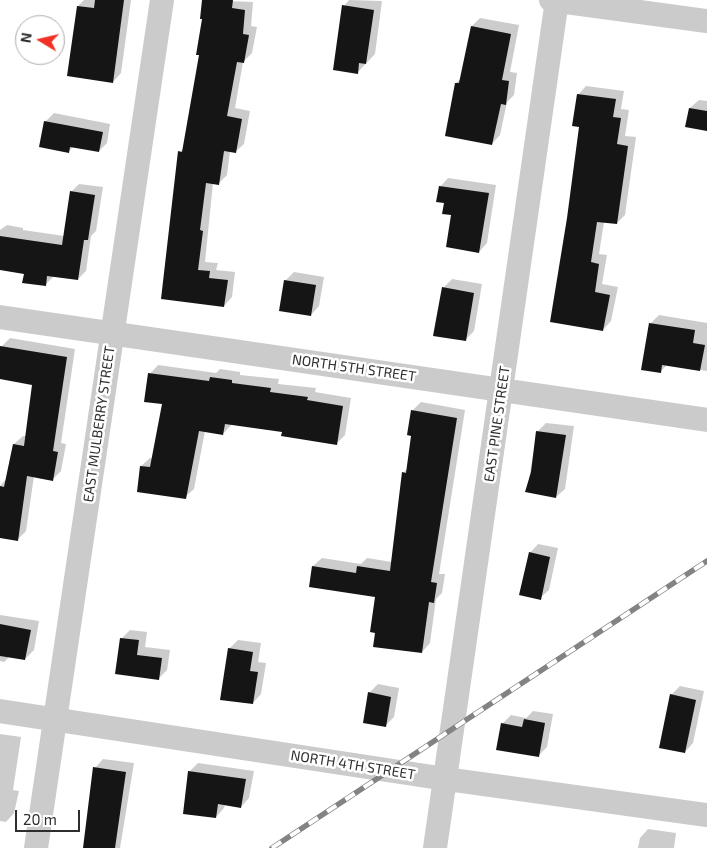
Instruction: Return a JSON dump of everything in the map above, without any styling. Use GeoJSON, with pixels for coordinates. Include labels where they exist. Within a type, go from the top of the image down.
{"type":"FeatureCollection","features":[{"type":"Feature","properties":{"kind":"street","name":"EAST MULBERRY STREET"},"geometry":{"type":"LineString","coordinates":[[36,848],[162,0]]}},
{"type":"Feature","properties":{"kind":"street"},"geometry":{"type":"LineString","coordinates":[[555,0],[707,21]]}},
{"type":"Feature","properties":{"kind":"street","name":"EAST PINE STREET"},"geometry":{"type":"LineString","coordinates":[[435,848],[502,390],[555,0]]}},
{"type":"Feature","properties":{"kind":"street","name":"NORTH 5TH STREET"},"geometry":{"type":"LineString","coordinates":[[0,317],[707,420]]}},
{"type":"Feature","properties":{"kind":"street","name":"NORTH 4TH STREET"},"geometry":{"type":"LineString","coordinates":[[0,712],[446,779],[707,815]]}},
{"type":"Feature","properties":{"kind":"building"},"geometry":{"type":"Polygon","coordinates":[[[95,0],[124,0],[113,83],[67,76],[77,6],[94,8],[95,0]]]}},
{"type":"Feature","properties":{"kind":"building"},"geometry":{"type":"Polygon","coordinates":[[[202,0],[233,0],[232,8],[245,10],[243,34],[249,35],[244,63],[237,62],[227,116],[242,119],[236,153],[224,151],[219,185],[206,183],[200,230],[203,231],[198,270],[210,271],[209,278],[228,280],[224,307],[161,299],[178,151],[182,152],[199,55],[196,55],[202,19],[200,19],[202,0]]]}},
{"type":"Feature","properties":{"kind":"building"},"geometry":{"type":"Polygon","coordinates":[[[342,5],[374,10],[366,64],[359,63],[358,74],[333,70],[342,5]]]}},
{"type":"Feature","properties":{"kind":"building"},"geometry":{"type":"Polygon","coordinates":[[[471,26],[511,34],[502,80],[509,81],[506,105],[501,104],[492,145],[445,136],[455,83],[459,83],[471,26]]]}},
{"type":"Feature","properties":{"kind":"building"},"geometry":{"type":"Polygon","coordinates":[[[577,94],[616,99],[613,117],[621,118],[617,144],[628,146],[617,224],[597,222],[591,262],[599,264],[595,292],[610,295],[603,331],[550,322],[567,218],[579,127],[572,126],[577,94]]]}},
{"type":"Feature","properties":{"kind":"building"},"geometry":{"type":"Polygon","coordinates":[[[689,108],[707,111],[707,131],[685,127],[689,108]]]}},
{"type":"Feature","properties":{"kind":"building"},"geometry":{"type":"Polygon","coordinates":[[[44,121],[103,132],[99,152],[70,147],[69,153],[39,147],[44,121]]]}},
{"type":"Feature","properties":{"kind":"building"},"geometry":{"type":"Polygon","coordinates":[[[439,186],[489,193],[479,253],[446,247],[451,215],[442,214],[444,203],[436,202],[439,186]]]}},
{"type":"Feature","properties":{"kind":"building"},"geometry":{"type":"Polygon","coordinates":[[[70,191],[95,195],[88,240],[84,240],[78,280],[47,276],[46,286],[22,283],[24,274],[0,270],[0,236],[62,245],[70,191]]]}},
{"type":"Feature","properties":{"kind":"building"},"geometry":{"type":"Polygon","coordinates":[[[284,280],[316,285],[311,316],[279,311],[284,280]]]}},
{"type":"Feature","properties":{"kind":"building"},"geometry":{"type":"Polygon","coordinates":[[[442,287],[474,293],[466,341],[433,336],[442,287]]]}},
{"type":"Feature","properties":{"kind":"building"},"geometry":{"type":"Polygon","coordinates":[[[649,323],[695,330],[693,343],[705,345],[700,371],[662,365],[661,373],[641,370],[649,323]]]}},
{"type":"Feature","properties":{"kind":"building"},"geometry":{"type":"Polygon","coordinates":[[[0,346],[67,357],[53,451],[58,452],[53,481],[27,476],[18,541],[0,538],[0,486],[4,487],[13,444],[24,446],[32,385],[0,379],[0,346]]]}},
{"type":"Feature","properties":{"kind":"building"},"geometry":{"type":"Polygon","coordinates":[[[148,373],[209,381],[210,377],[232,380],[232,383],[271,388],[270,392],[308,397],[307,400],[343,406],[337,445],[281,436],[282,432],[225,424],[223,435],[199,431],[186,499],[137,492],[140,466],[150,467],[162,404],[144,402],[148,373]]]}},
{"type":"Feature","properties":{"kind":"building"},"geometry":{"type":"Polygon","coordinates":[[[411,410],[457,418],[431,582],[437,583],[434,603],[429,602],[422,653],[373,647],[375,633],[370,632],[375,597],[309,587],[312,566],[356,573],[357,566],[390,571],[402,472],[406,473],[411,436],[407,435],[411,410]]]}},
{"type":"Feature","properties":{"kind":"building"},"geometry":{"type":"Polygon","coordinates":[[[536,431],[566,435],[556,498],[525,492],[531,472],[536,431]]]}},
{"type":"Feature","properties":{"kind":"building"},"geometry":{"type":"Polygon","coordinates":[[[529,552],[550,557],[541,600],[519,595],[529,552]]]}},
{"type":"Feature","properties":{"kind":"building"},"geometry":{"type":"Polygon","coordinates":[[[0,624],[31,630],[25,660],[0,656],[0,624]]]}},
{"type":"Feature","properties":{"kind":"building"},"geometry":{"type":"Polygon","coordinates":[[[120,638],[139,640],[137,655],[162,658],[159,680],[115,674],[120,638]]]}},
{"type":"Feature","properties":{"kind":"building"},"geometry":{"type":"Polygon","coordinates":[[[228,648],[253,652],[250,671],[258,672],[253,704],[220,700],[228,648]]]}},
{"type":"Feature","properties":{"kind":"building"},"geometry":{"type":"Polygon","coordinates":[[[368,692],[391,697],[386,727],[363,723],[368,692]]]}},
{"type":"Feature","properties":{"kind":"building"},"geometry":{"type":"Polygon","coordinates":[[[670,694],[696,700],[685,753],[659,748],[670,694]]]}},
{"type":"Feature","properties":{"kind":"building"},"geometry":{"type":"Polygon","coordinates":[[[524,719],[545,723],[539,757],[496,750],[501,723],[522,727],[524,719]]]}},
{"type":"Feature","properties":{"kind":"building"},"geometry":{"type":"Polygon","coordinates":[[[93,767],[126,772],[115,848],[83,848],[93,767]]]}},
{"type":"Feature","properties":{"kind":"building"},"geometry":{"type":"Polygon","coordinates":[[[188,771],[246,779],[241,808],[218,804],[216,818],[183,814],[188,771]]]}},
{"type":"Feature","properties":{"kind":"railway"},"geometry":{"type":"LineString","coordinates":[[272,848],[707,561]]}}]}
